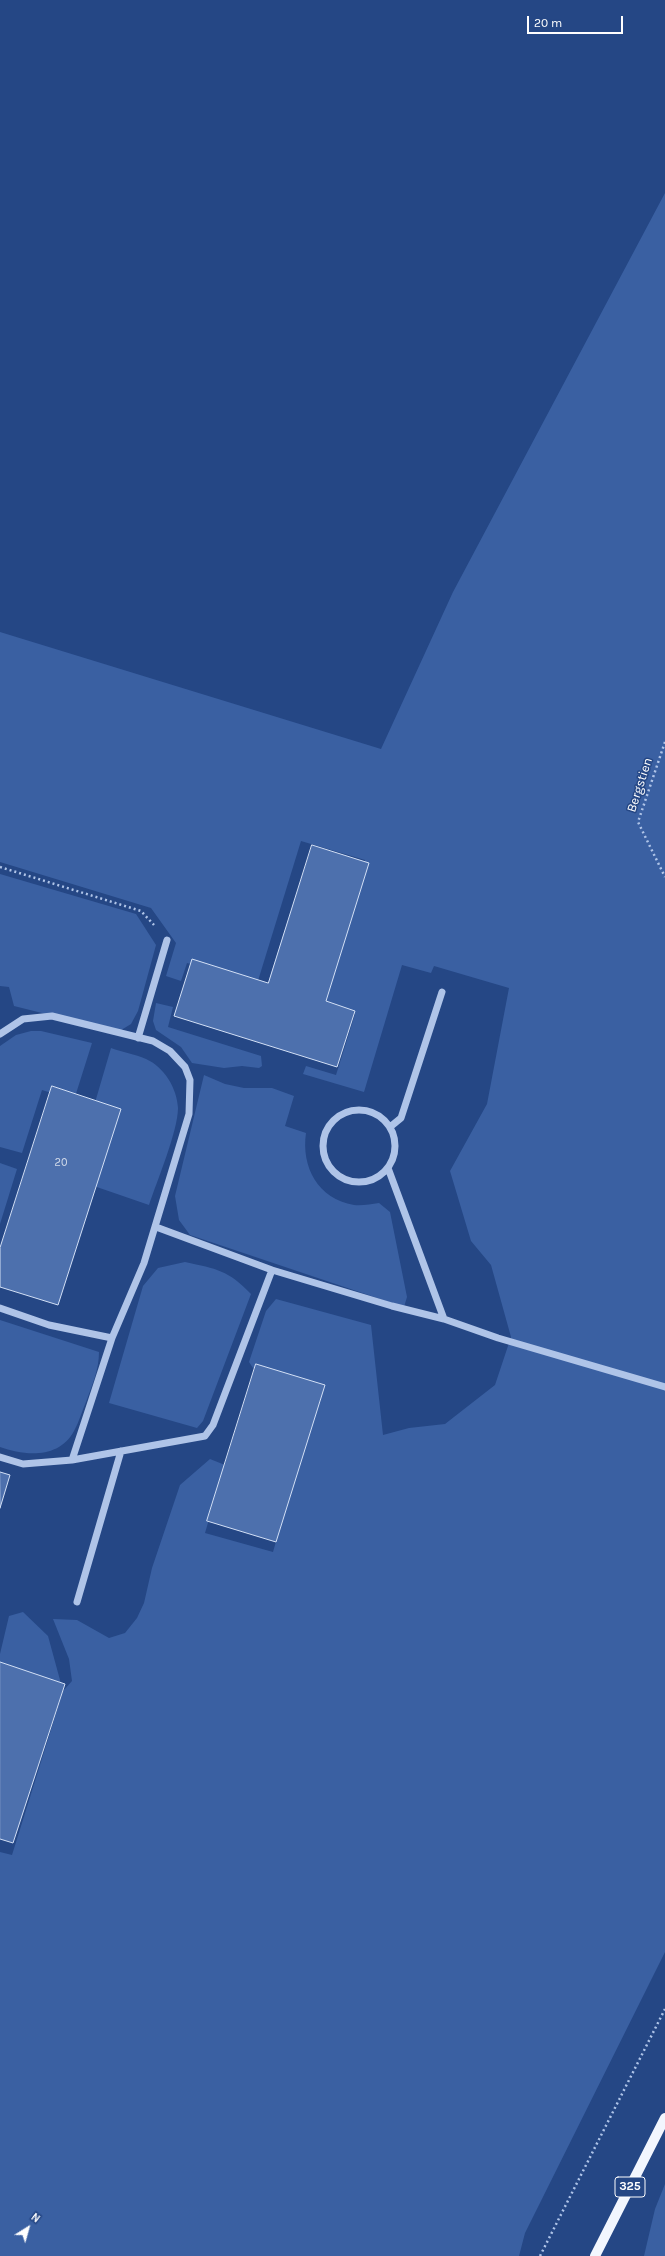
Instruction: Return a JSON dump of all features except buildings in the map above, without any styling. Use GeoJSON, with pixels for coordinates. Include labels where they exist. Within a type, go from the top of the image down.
{"type":"FeatureCollection","features":[{"type":"Feature","properties":{"kind":"main road","name":"325"},"geometry":{"type":"LineString","coordinates":[[595,2256],[665,2118]]}},
{"type":"Feature","properties":{"kind":"lane"},"geometry":{"type":"LineString","coordinates":[[138,1038],[167,940]]}},
{"type":"Feature","properties":{"kind":"lane"},"geometry":{"type":"LineString","coordinates":[[390,1127],[401,1118],[442,992]]}},
{"type":"Feature","properties":{"kind":"lane"},"geometry":{"type":"LineString","coordinates":[[0,1034],[23,1019],[52,1016],[153,1041],[170,1051],[185,1067],[190,1080],[188,1114],[156,1227],[144,1262],[112,1338],[72,1460]]}},
{"type":"Feature","properties":{"kind":"lane"},"geometry":{"type":"LineString","coordinates":[[358,1110],[372,1113],[384,1120],[390,1127],[394,1136],[395,1152],[388,1168],[382,1175],[366,1182],[349,1181],[340,1177],[328,1164],[323,1147],[327,1130],[332,1122],[348,1112],[358,1110]]}},
{"type":"Feature","properties":{"kind":"lane"},"geometry":{"type":"LineString","coordinates":[[388,1168],[444,1319]]}},
{"type":"Feature","properties":{"kind":"lane"},"geometry":{"type":"LineString","coordinates":[[156,1227],[272,1270],[392,1306],[444,1319],[498,1338],[665,1387]]}},
{"type":"Feature","properties":{"kind":"lane"},"geometry":{"type":"LineString","coordinates":[[0,1457],[23,1464],[72,1460],[204,1436],[213,1425],[272,1270]]}},
{"type":"Feature","properties":{"kind":"lane"},"geometry":{"type":"LineString","coordinates":[[0,1308],[49,1325],[112,1338]]}},
{"type":"Feature","properties":{"kind":"lane"},"geometry":{"type":"LineString","coordinates":[[77,1602],[121,1452]]}},
{"type":"Feature","properties":{"kind":"path","name":"Bergstien"},"geometry":{"type":"LineString","coordinates":[[665,742],[638,822],[665,877]]}},
{"type":"Feature","properties":{"kind":"path"},"geometry":{"type":"LineString","coordinates":[[0,867],[141,911],[167,940]]}},
{"type":"Feature","properties":{"kind":"path"},"geometry":{"type":"LineString","coordinates":[[540,2256],[665,2009]]}},
{"type":"Feature","properties":{"kind":"shaded area"},"geometry":{"type":"Polygon","coordinates":[[[665,193],[665,1952],[525,2233],[519,2256],[0,2256],[0,1852],[12,1855],[63,1691],[72,1681],[69,1659],[53,1619],[77,1620],[109,1638],[125,1633],[137,1618],[144,1603],[152,1568],[180,1485],[210,1459],[225,1465],[205,1533],[273,1552],[320,1388],[253,1368],[249,1362],[266,1311],[276,1299],[371,1325],[383,1435],[409,1428],[445,1424],[495,1385],[511,1337],[491,1265],[471,1241],[450,1171],[487,1104],[509,988],[434,966],[431,973],[402,965],[364,1092],[303,1074],[306,1066],[336,1075],[355,1014],[322,1004],[365,860],[301,841],[257,984],[187,963],[181,981],[166,976],[176,943],[151,908],[0,862],[0,632],[381,749],[453,592],[665,193]]]}},
{"type":"Feature","properties":{"kind":"shaded area"},"geometry":{"type":"Polygon","coordinates":[[[0,874],[136,914],[156,945],[138,1011],[131,1024],[118,1032],[14,1006],[9,987],[0,986],[0,874]]]}},
{"type":"Feature","properties":{"kind":"shaded area"},"geometry":{"type":"Polygon","coordinates":[[[156,1003],[173,1007],[168,1027],[261,1056],[262,1066],[259,1068],[242,1066],[224,1068],[192,1063],[181,1047],[156,1030],[153,1021],[156,1003]]]}},
{"type":"Feature","properties":{"kind":"shaded area"},"geometry":{"type":"Polygon","coordinates":[[[31,1031],[41,1031],[92,1043],[74,1100],[42,1090],[22,1153],[0,1147],[0,1046],[16,1035],[31,1031]]]}},
{"type":"Feature","properties":{"kind":"shaded area"},"geometry":{"type":"Polygon","coordinates":[[[111,1048],[142,1057],[153,1063],[168,1079],[177,1100],[178,1108],[175,1129],[149,1205],[91,1185],[94,1106],[111,1048]]]}},
{"type":"Feature","properties":{"kind":"shaded area"},"geometry":{"type":"Polygon","coordinates":[[[204,1075],[225,1084],[244,1088],[272,1088],[294,1096],[285,1126],[306,1133],[306,1158],[309,1169],[322,1189],[341,1202],[354,1205],[379,1203],[390,1212],[407,1297],[404,1307],[190,1235],[179,1220],[175,1196],[204,1075]]]}},
{"type":"Feature","properties":{"kind":"shaded area"},"geometry":{"type":"Polygon","coordinates":[[[0,1163],[17,1169],[0,1224],[0,1163]]]}},
{"type":"Feature","properties":{"kind":"shaded area"},"geometry":{"type":"Polygon","coordinates":[[[185,1262],[214,1269],[228,1275],[251,1294],[203,1421],[197,1428],[109,1403],[143,1286],[158,1268],[185,1262]]]}},
{"type":"Feature","properties":{"kind":"shaded area"},"geometry":{"type":"Polygon","coordinates":[[[0,1320],[99,1352],[95,1377],[76,1428],[68,1440],[60,1447],[51,1451],[30,1453],[0,1447],[0,1320]]]}},
{"type":"Feature","properties":{"kind":"shaded area"},"geometry":{"type":"Polygon","coordinates":[[[23,1612],[48,1636],[63,1691],[0,1671],[0,1654],[9,1616],[23,1612]]]}},
{"type":"Feature","properties":{"kind":"shaded area"},"geometry":{"type":"Polygon","coordinates":[[[665,2184],[665,2256],[644,2256],[655,2209],[665,2184]]]}}]}
